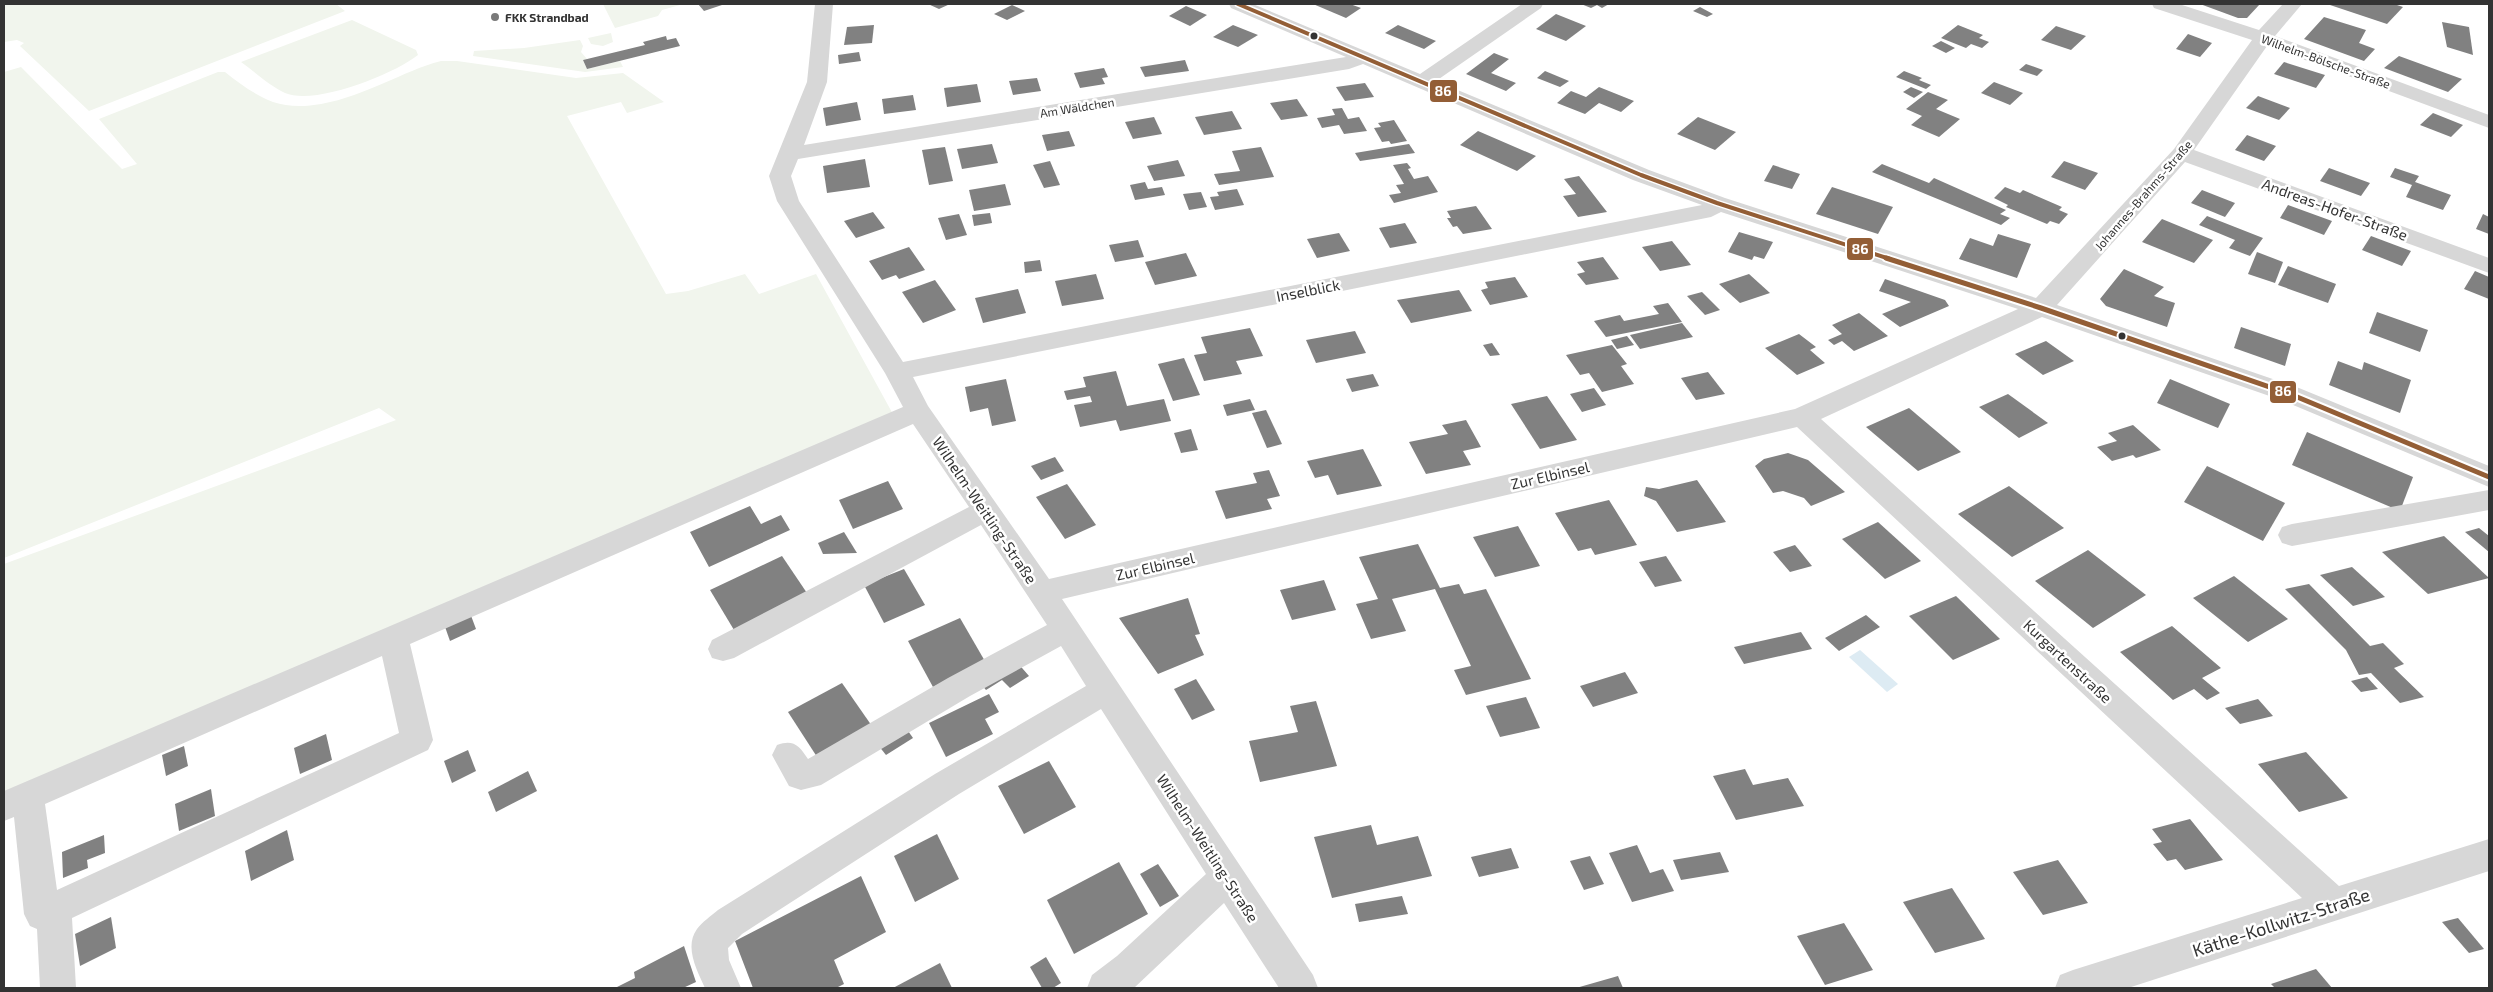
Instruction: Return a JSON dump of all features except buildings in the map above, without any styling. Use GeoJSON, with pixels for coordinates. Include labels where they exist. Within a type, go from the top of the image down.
{"type":"FeatureCollection","features":[{"type":"Feature","properties":{"kind":"street","name":"Wilhelm-Weitling-Straße"},"geometry":{"type":"LineString","coordinates":[[824,4],[816,82],[780,176],[788,201],[896,372],[918,411],[1042,592],[1300,988]]}},
{"type":"Feature","properties":{"kind":"street"},"geometry":{"type":"LineString","coordinates":[[1238,4],[1641,175],[1717,203],[2041,308],[2290,394],[2489,477]]}},
{"type":"Feature","properties":{"kind":"street"},"geometry":{"type":"LineString","coordinates":[[1421,82],[1534,4]]}},
{"type":"Feature","properties":{"kind":"street","name":"Wilhelm-Bölsche-Straße"},"geometry":{"type":"LineString","coordinates":[[2161,4],[2263,38],[2489,122]]}},
{"type":"Feature","properties":{"kind":"street","name":"Johannes-Brahms-Straße"},"geometry":{"type":"LineString","coordinates":[[2041,308],[2181,153],[2263,38],[2293,4]]}},
{"type":"Feature","properties":{"kind":"street","name":"Am Wäldchen"},"geometry":{"type":"LineString","coordinates":[[790,154],[1349,63],[1363,57]]}},
{"type":"Feature","properties":{"kind":"street","name":"Andreas-Hofer-Straße"},"geometry":{"type":"LineString","coordinates":[[2181,153],[2489,266]]}},
{"type":"Feature","properties":{"kind":"street","name":"Inselblick"},"geometry":{"type":"LineString","coordinates":[[896,372],[1699,213],[1711,210],[1717,203]]}},
{"type":"Feature","properties":{"kind":"street","name":"Zur Elbinsel"},"geometry":{"type":"LineString","coordinates":[[1042,592],[1802,417],[2041,308]]}},
{"type":"Feature","properties":{"kind":"street"},"geometry":{"type":"LineString","coordinates":[[393,638],[417,740],[42,914],[16,801],[918,411]]}},
{"type":"Feature","properties":{"kind":"street","name":"Kurgartenstraße"},"geometry":{"type":"LineString","coordinates":[[1802,417],[2335,906]]}},
{"type":"Feature","properties":{"kind":"street"},"geometry":{"type":"LineString","coordinates":[[2292,535],[2489,500]]}},
{"type":"Feature","properties":{"kind":"street"},"geometry":{"type":"LineString","coordinates":[[723,649],[986,510]]}},
{"type":"Feature","properties":{"kind":"street"},"geometry":{"type":"LineString","coordinates":[[788,755],[801,776],[809,775],[959,687],[1066,629]]}},
{"type":"Feature","properties":{"kind":"street"},"geometry":{"type":"LineString","coordinates":[[723,988],[711,960],[710,941],[730,922],[947,784],[1106,690]]}},
{"type":"Feature","properties":{"kind":"street","name":"Käthe-Kollwitz-Straße"},"geometry":{"type":"LineString","coordinates":[[2073,988],[2335,906],[2489,855]]}},
{"type":"Feature","properties":{"kind":"street"},"geometry":{"type":"LineString","coordinates":[[1106,988],[1130,969],[1227,876]]}},
{"type":"Feature","properties":{"kind":"street"},"geometry":{"type":"LineString","coordinates":[[54,908],[58,988]]}},
{"type":"Feature","properties":{"kind":"shaded area"},"geometry":{"type":"Polygon","coordinates":[[[4,4],[336,4],[345,11],[89,111],[20,46],[24,43],[17,40],[4,42],[4,4]]]}},
{"type":"Feature","properties":{"kind":"shaded area"},"geometry":{"type":"Polygon","coordinates":[[[603,4],[680,5],[662,10],[658,16],[615,28],[603,4]]]}},
{"type":"Feature","properties":{"kind":"shaded area"},"geometry":{"type":"Polygon","coordinates":[[[352,20],[416,50],[418,55],[391,71],[354,86],[334,92],[298,96],[279,90],[241,62],[352,20]]]}},
{"type":"Feature","properties":{"kind":"shaded area"},"geometry":{"type":"Polygon","coordinates":[[[611,33],[613,42],[603,46],[591,44],[588,38],[611,33]]]}},
{"type":"Feature","properties":{"kind":"shaded area"},"geometry":{"type":"Polygon","coordinates":[[[580,40],[583,46],[581,52],[587,59],[583,60],[587,69],[620,61],[623,67],[585,72],[473,56],[474,51],[524,48],[580,40]]]}},
{"type":"Feature","properties":{"kind":"shaded area"},"geometry":{"type":"Polygon","coordinates":[[[441,61],[457,61],[576,78],[623,73],[664,102],[627,113],[621,102],[567,116],[666,294],[688,291],[745,274],[759,294],[816,274],[894,416],[4,802],[4,564],[396,420],[379,408],[4,558],[4,72],[21,67],[122,169],[137,164],[99,119],[218,72],[225,72],[248,89],[273,102],[301,106],[315,105],[344,98],[441,61]]]}},
{"type":"Feature","properties":{"kind":"shaded area"},"geometry":{"type":"Polygon","coordinates":[[[1860,650],[1898,684],[1887,692],[1849,657],[1860,650]]]}},
{"type":"Feature","properties":{"kind":"transit line","name":"86"},"geometry":{"type":"LineString","coordinates":[[1238,4],[1641,175],[1717,203],[2041,308],[2290,394],[2489,477]]}},
{"type":"Feature","properties":{"kind":"place","name":"FKK Strandbad"},"geometry":{"type":"Point","coordinates":[495,17]}}]}
